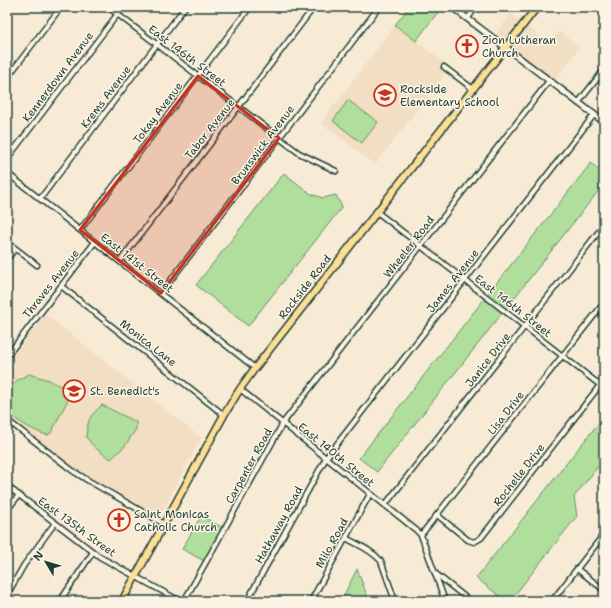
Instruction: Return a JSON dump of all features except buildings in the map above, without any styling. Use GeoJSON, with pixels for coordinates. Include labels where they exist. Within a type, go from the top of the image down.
{"type":"FeatureCollection","features":[{"type":"Feature","properties":{"kind":"main road","name":"Rockside Road"},"geometry":{"type":"LineString","coordinates":[[122,601],[224,415],[240,389],[537,7]]}},
{"type":"Feature","properties":{"kind":"street"},"geometry":{"type":"LineString","coordinates":[[7,78],[61,7]]}},
{"type":"Feature","properties":{"kind":"street","name":"East 146th Street"},"geometry":{"type":"LineString","coordinates":[[108,7],[299,153],[336,171]]}},
{"type":"Feature","properties":{"kind":"street","name":"Kennerdown Avenue"},"geometry":{"type":"LineString","coordinates":[[7,159],[123,7]]}},
{"type":"Feature","properties":{"kind":"street","name":"Krems Avenue"},"geometry":{"type":"LineString","coordinates":[[40,198],[185,7]]}},
{"type":"Feature","properties":{"kind":"street","name":"Tokay Avenue"},"geometry":{"type":"LineString","coordinates":[[80,230],[250,7]]}},
{"type":"Feature","properties":{"kind":"street","name":"Tabor Avenue"},"geometry":{"type":"LineString","coordinates":[[120,262],[314,7]]}},
{"type":"Feature","properties":{"kind":"street","name":"Brunswick Avenue"},"geometry":{"type":"LineString","coordinates":[[161,293],[379,7]]}},
{"type":"Feature","properties":{"kind":"street"},"geometry":{"type":"LineString","coordinates":[[452,7],[604,122]]}},
{"type":"Feature","properties":{"kind":"street"},"geometry":{"type":"LineString","coordinates":[[468,18],[476,7]]}},
{"type":"Feature","properties":{"kind":"street"},"geometry":{"type":"LineString","coordinates":[[444,67],[473,89]]}},
{"type":"Feature","properties":{"kind":"street"},"geometry":{"type":"LineString","coordinates":[[578,103],[604,70]]}},
{"type":"Feature","properties":{"kind":"street","name":"Wheeler Road"},"geometry":{"type":"LineString","coordinates":[[282,424],[549,81]]}},
{"type":"Feature","properties":{"kind":"street","name":"James Avenue"},"geometry":{"type":"LineString","coordinates":[[326,458],[594,115]]}},
{"type":"Feature","properties":{"kind":"street","name":"East 141st Street"},"geometry":{"type":"LineString","coordinates":[[7,172],[255,368]]}},
{"type":"Feature","properties":{"kind":"street","name":"East 146th Street"},"geometry":{"type":"LineString","coordinates":[[378,212],[600,385]]}},
{"type":"Feature","properties":{"kind":"street","name":"Janice Drive"},"geometry":{"type":"LineString","coordinates":[[385,505],[604,225]]}},
{"type":"Feature","properties":{"kind":"street"},"geometry":{"type":"LineString","coordinates":[[7,242],[37,265]]}},
{"type":"Feature","properties":{"kind":"street","name":"Thraves Avenue"},"geometry":{"type":"LineString","coordinates":[[7,356],[95,242]]}},
{"type":"Feature","properties":{"kind":"street"},"geometry":{"type":"LineString","coordinates":[[7,259],[15,249]]}},
{"type":"Feature","properties":{"kind":"street","name":"Monica Lane"},"geometry":{"type":"LineString","coordinates":[[61,286],[224,415]]}},
{"type":"Feature","properties":{"kind":"street","name":"Lisa Drive"},"geometry":{"type":"LineString","coordinates":[[421,535],[604,302]]}},
{"type":"Feature","properties":{"kind":"street","name":"Rochelle Drive"},"geometry":{"type":"LineString","coordinates":[[437,515],[468,540],[474,542],[480,538],[604,380]]}},
{"type":"Feature","properties":{"kind":"street","name":"East 140th Street"},"geometry":{"type":"LineString","coordinates":[[240,389],[413,527],[421,535]]}},
{"type":"Feature","properties":{"kind":"street"},"geometry":{"type":"LineString","coordinates":[[7,420],[68,467],[89,481],[164,524]]}},
{"type":"Feature","properties":{"kind":"street","name":"Carpenter Road"},"geometry":{"type":"LineString","coordinates":[[184,601],[282,424]]}},
{"type":"Feature","properties":{"kind":"street","name":"Hathaway Road"},"geometry":{"type":"LineString","coordinates":[[247,601],[326,458]]}},
{"type":"Feature","properties":{"kind":"street","name":"East 135th Street"},"geometry":{"type":"LineString","coordinates":[[7,486],[93,552],[110,563],[180,601]]}},
{"type":"Feature","properties":{"kind":"street","name":"Milo Road"},"geometry":{"type":"LineString","coordinates":[[311,601],[370,494]]}},
{"type":"Feature","properties":{"kind":"street"},"geometry":{"type":"LineString","coordinates":[[7,510],[19,495]]}},
{"type":"Feature","properties":{"kind":"street"},"geometry":{"type":"LineString","coordinates":[[7,596],[24,565],[55,523]]}},
{"type":"Feature","properties":{"kind":"street"},"geometry":{"type":"LineString","coordinates":[[552,601],[604,534]]}},
{"type":"Feature","properties":{"kind":"street"},"geometry":{"type":"LineString","coordinates":[[421,535],[445,601]]}},
{"type":"Feature","properties":{"kind":"street"},"geometry":{"type":"LineString","coordinates":[[346,538],[377,556],[381,562],[395,601]]}},
{"type":"Feature","properties":{"kind":"street"},"geometry":{"type":"LineString","coordinates":[[60,601],[93,552]]}},
{"type":"Feature","properties":{"kind":"street"},"geometry":{"type":"LineString","coordinates":[[577,569],[604,590]]}},
{"type":"Feature","properties":{"kind":"street"},"geometry":{"type":"LineString","coordinates":[[435,574],[470,601]]}},
{"type":"Feature","properties":{"kind":"highlighted area"},"geometry":{"type":"Polygon","coordinates":[[[198,76],[279,138],[161,293],[80,230],[198,76]]]}},
{"type":"Feature","properties":{"kind":"shaded area"},"geometry":{"type":"Polygon","coordinates":[[[511,14],[549,43],[559,31],[580,47],[552,84],[492,39],[511,14]]]}},
{"type":"Feature","properties":{"kind":"shaded area","name":"Rockside Elementary School"},"geometry":{"type":"Polygon","coordinates":[[[395,25],[450,67],[375,165],[321,123],[395,25]]]}},
{"type":"Feature","properties":{"kind":"shaded area","name":"St. Benedict's"},"geometry":{"type":"Polygon","coordinates":[[[45,314],[201,438],[159,518],[90,479],[7,417],[7,364],[45,314]]]}},
{"type":"Feature","properties":{"kind":"green space"},"geometry":{"type":"Polygon","coordinates":[[[409,7],[441,8],[416,41],[395,25],[409,7]]]}},
{"type":"Feature","properties":{"kind":"green space"},"geometry":{"type":"Polygon","coordinates":[[[348,100],[378,122],[362,143],[333,121],[348,100]]]}},
{"type":"Feature","properties":{"kind":"green space"},"geometry":{"type":"Polygon","coordinates":[[[591,163],[604,174],[604,184],[377,472],[359,458],[591,163]]]}},
{"type":"Feature","properties":{"kind":"green space"},"geometry":{"type":"Polygon","coordinates":[[[284,173],[311,194],[323,198],[336,195],[342,207],[248,326],[196,285],[284,173]]]}},
{"type":"Feature","properties":{"kind":"green space"},"geometry":{"type":"Polygon","coordinates":[[[29,374],[49,380],[72,392],[51,433],[48,435],[21,423],[7,413],[7,391],[16,381],[29,374]]]}},
{"type":"Feature","properties":{"kind":"green space"},"geometry":{"type":"Polygon","coordinates":[[[102,405],[136,422],[136,429],[125,446],[111,459],[97,450],[86,437],[90,419],[102,405]]]}},
{"type":"Feature","properties":{"kind":"green space"},"geometry":{"type":"Polygon","coordinates":[[[604,416],[604,459],[574,497],[577,516],[510,601],[506,601],[476,578],[604,416]]]}},
{"type":"Feature","properties":{"kind":"green space"},"geometry":{"type":"Polygon","coordinates":[[[201,516],[225,529],[206,562],[182,549],[201,516]]]}},
{"type":"Feature","properties":{"kind":"green space"},"geometry":{"type":"Polygon","coordinates":[[[357,569],[369,601],[341,601],[357,569]]]}},
{"type":"Feature","properties":{"kind":"place","name":"Zion Lutheran Church"},"geometry":{"type":"Point","coordinates":[467,46]}},
{"type":"Feature","properties":{"kind":"place","name":"Rockside Elementary School"},"geometry":{"type":"Point","coordinates":[385,95]}},
{"type":"Feature","properties":{"kind":"place","name":"St. Benedict's"},"geometry":{"type":"Point","coordinates":[74,391]}},
{"type":"Feature","properties":{"kind":"place","name":"Saint Monicas Catholic Church"},"geometry":{"type":"Point","coordinates":[119,520]}}]}
